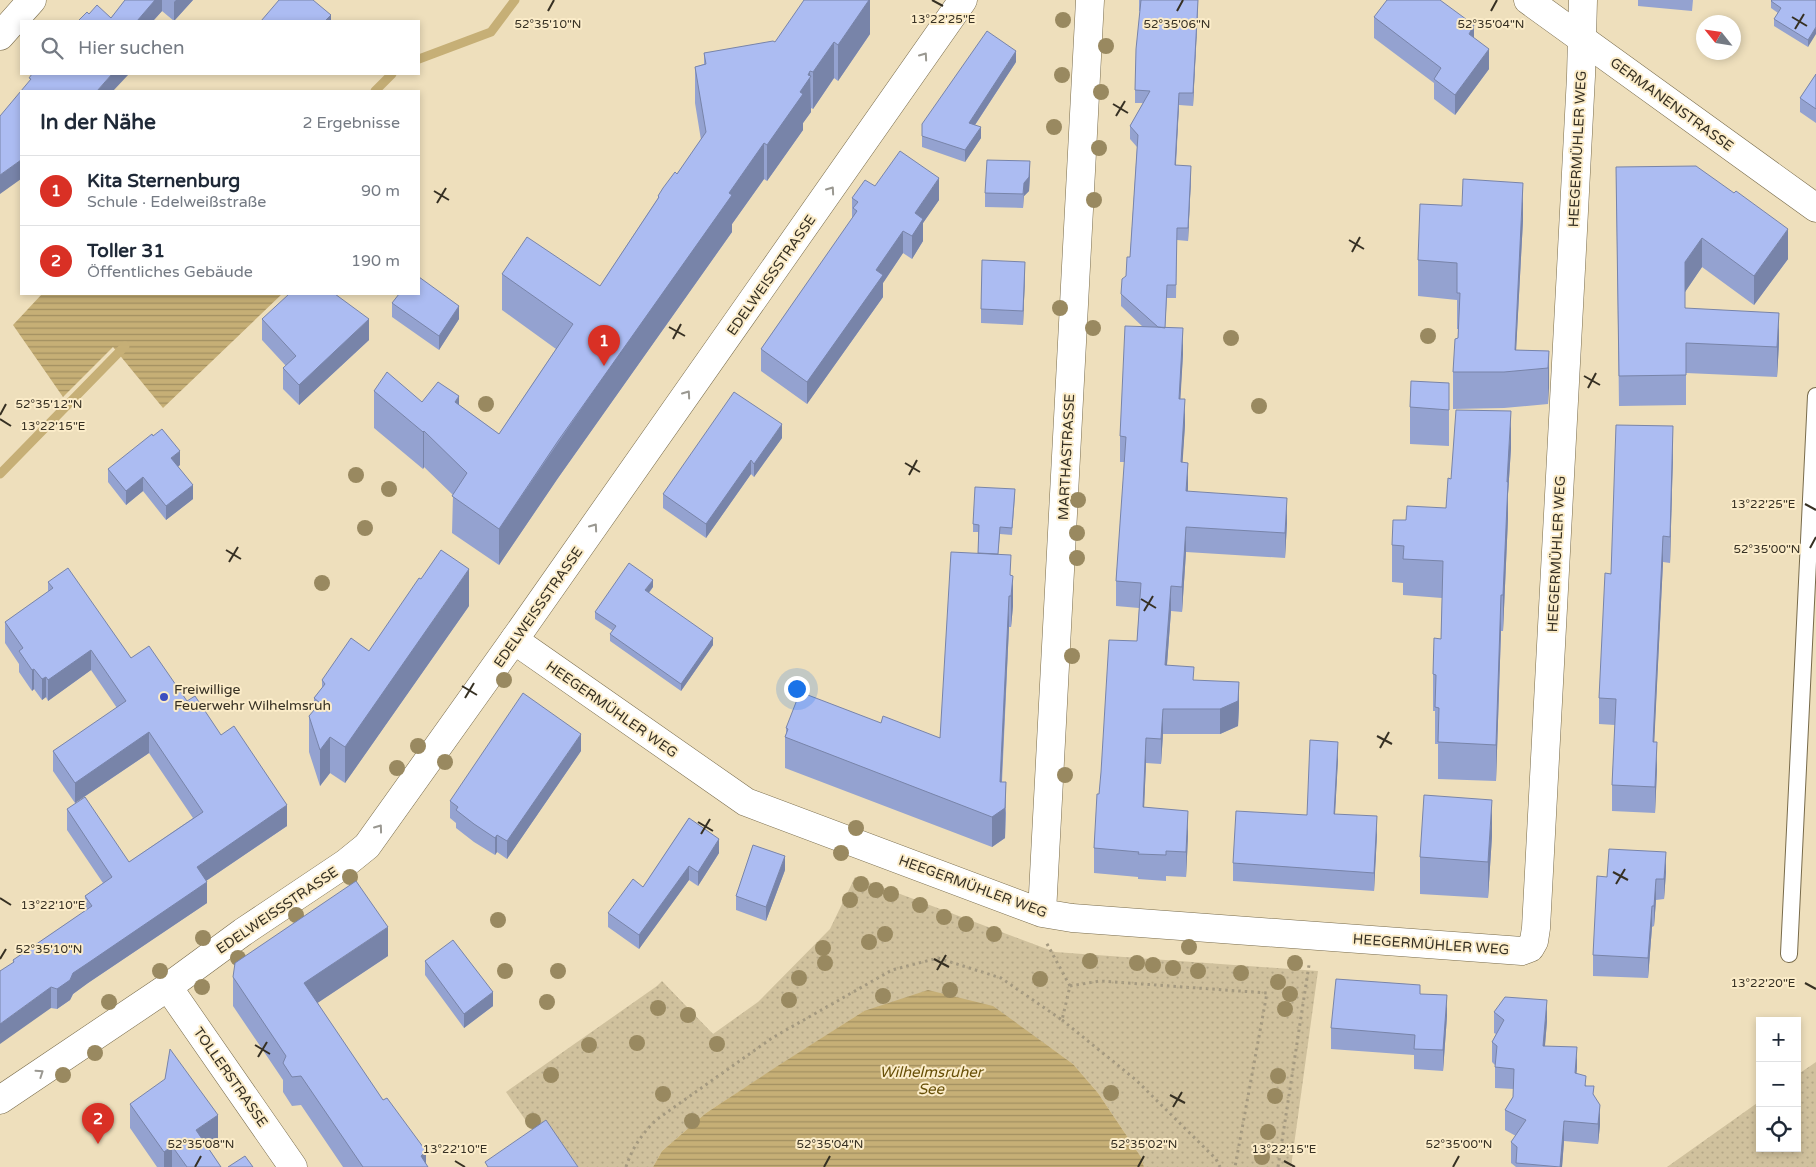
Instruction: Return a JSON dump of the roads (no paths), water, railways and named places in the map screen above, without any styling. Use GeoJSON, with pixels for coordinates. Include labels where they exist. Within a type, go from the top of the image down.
{"type":"FeatureCollection","features":[{"type":"Feature","properties":{"kind":"street"},"geometry":{"type":"LineString","coordinates":[[0,36],[32,0]]}},
{"type":"Feature","properties":{"kind":"street","name":"EDELWEISSSTRASSE"},"geometry":{"type":"LineString","coordinates":[[0,1100],[168,987],[243,932],[346,863],[366,846],[514,640],[963,0]]}},
{"type":"Feature","properties":{"kind":"street","name":"MARTHASTRASSE"},"geometry":{"type":"LineString","coordinates":[[1042,913],[1090,0]]}},
{"type":"Feature","properties":{"kind":"street","name":"GERMANENSTRASSE"},"geometry":{"type":"LineString","coordinates":[[1528,0],[1816,208]]}},
{"type":"Feature","properties":{"kind":"street","name":"HEEGERMÜHLER WEG"},"geometry":{"type":"LineString","coordinates":[[514,640],[746,802],[1042,913],[1072,918],[1522,951],[1530,948],[1534,941],[1536,918],[1571,279],[1583,0]]}},
{"type":"Feature","properties":{"kind":"street","name":"TOLLERSTRASSE"},"geometry":{"type":"LineString","coordinates":[[168,987],[293,1167]]}},
{"type":"Feature","properties":{"kind":"lane"},"geometry":{"type":"LineString","coordinates":[[1789,954],[1816,396]]}},
{"type":"Feature","properties":{"kind":"water"},"geometry":{"type":"Polygon","coordinates":[[[41,295],[281,295],[163,408],[113,347],[63,397],[13,325],[41,295]]]}},
{"type":"Feature","properties":{"kind":"water","name":"Wilhelmsruher See"},"geometry":{"type":"Polygon","coordinates":[[[928,990],[993,1006],[1073,1064],[1098,1093],[1141,1157],[1144,1167],[653,1167],[662,1151],[706,1113],[776,1067],[864,1011],[928,990]]]}},
{"type":"Feature","properties":{"kind":"waterway"},"geometry":{"type":"LineString","coordinates":[[420,59],[491,32],[515,0]]}},
{"type":"Feature","properties":{"kind":"waterway"},"geometry":{"type":"LineString","coordinates":[[376,90],[391,75]]}},
{"type":"Feature","properties":{"kind":"waterway"},"geometry":{"type":"LineString","coordinates":[[0,474],[125,346]]}},
{"type":"Feature","properties":{"kind":"place","name":"Kita Sternenburg"},"geometry":{"type":"Point","coordinates":[604,366]}},
{"type":"Feature","properties":{"kind":"place","name":"Freiwillige Feuerwehr Wilhelmsruh"},"geometry":{"type":"Point","coordinates":[164,697]}},
{"type":"Feature","properties":{"kind":"place","name":"Toller 31"},"geometry":{"type":"Point","coordinates":[98,1144]}}]}
